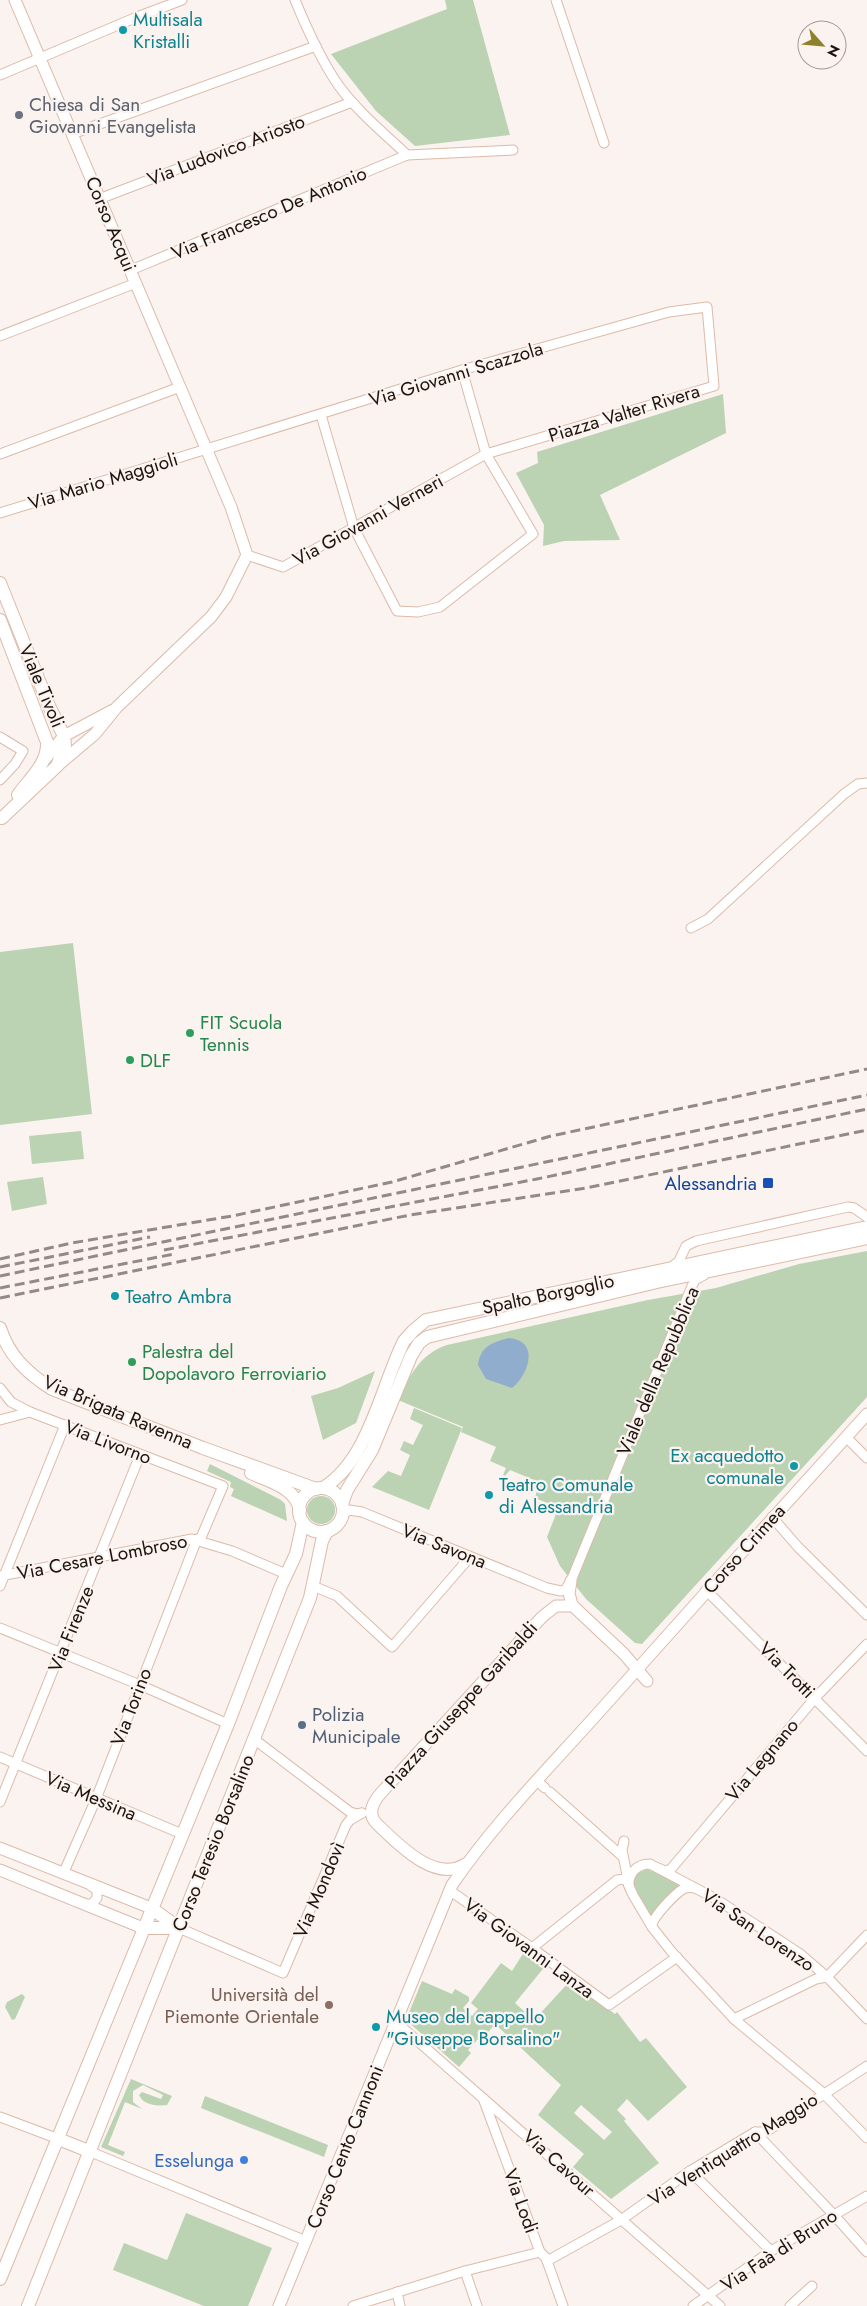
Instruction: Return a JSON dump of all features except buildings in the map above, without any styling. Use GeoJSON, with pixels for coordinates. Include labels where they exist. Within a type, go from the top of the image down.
{"type":"FeatureCollection","features":[{"type":"Feature","properties":{"kind":"main road","name":"Viale Tivoli"},"geometry":{"type":"LineString","coordinates":[[0,583],[50,708],[64,736],[64,750],[57,766]]}},
{"type":"Feature","properties":{"kind":"main road","name":"Viale Tivoli"},"geometry":{"type":"LineString","coordinates":[[0,620],[47,742],[45,759]]}},
{"type":"Feature","properties":{"kind":"main road"},"geometry":{"type":"LineString","coordinates":[[1,819],[45,759]]}},
{"type":"Feature","properties":{"kind":"main road"},"geometry":{"type":"LineString","coordinates":[[1,819],[57,766]]}},
{"type":"Feature","properties":{"kind":"main road","name":"Spalto Borgoglio"},"geometry":{"type":"LineString","coordinates":[[319,1488],[336,1477],[355,1453],[370,1425],[399,1350],[407,1337],[421,1323],[438,1317],[668,1269],[866,1219]]}},
{"type":"Feature","properties":{"kind":"main road","name":"Spalto Borgoglio"},"geometry":{"type":"LineString","coordinates":[[342,1510],[347,1490],[372,1450],[411,1356],[419,1344],[427,1337],[864,1237]]}},
{"type":"Feature","properties":{"kind":"main road","name":"Via Brigata Ravenna"},"geometry":{"type":"LineString","coordinates":[[0,1328],[9,1348],[29,1374],[52,1389],[202,1448],[319,1488]]}},
{"type":"Feature","properties":{"kind":"main road","name":"Via Brigata Ravenna"},"geometry":{"type":"LineString","coordinates":[[202,1448],[287,1490],[296,1498],[301,1516]]}},
{"type":"Feature","properties":{"kind":"main road"},"geometry":{"type":"LineString","coordinates":[[319,1488],[334,1493],[342,1510],[335,1526],[327,1531],[316,1531],[301,1516],[302,1499],[319,1488]]}},
{"type":"Feature","properties":{"kind":"main road","name":"Corso Teresio Borsalino"},"geometry":{"type":"LineString","coordinates":[[0,2280],[56,2138],[228,1724],[298,1547],[301,1516]]}},
{"type":"Feature","properties":{"kind":"main road","name":"Corso Teresio Borsalino"},"geometry":{"type":"LineString","coordinates":[[28,2306],[91,2152],[254,1739],[313,1586],[322,1541],[327,1531]]}},
{"type":"Feature","properties":{"kind":"main road"},"geometry":{"type":"LineString","coordinates":[[151,1908],[179,1928]]}},
{"type":"Feature","properties":{"kind":"main road"},"geometry":{"type":"LineString","coordinates":[[143,1928],[179,1928]]}},
{"type":"Feature","properties":{"kind":"main road"},"geometry":{"type":"LineString","coordinates":[[56,2138],[91,2152]]}},
{"type":"Feature","properties":{"kind":"street","name":"Corso Acqui"},"geometry":{"type":"LineString","coordinates":[[15,0],[231,507],[247,555]]}},
{"type":"Feature","properties":{"kind":"street"},"geometry":{"type":"LineString","coordinates":[[0,75],[182,0]]}},
{"type":"Feature","properties":{"kind":"street"},"geometry":{"type":"LineString","coordinates":[[295,0],[316,46],[339,86],[352,102],[407,155]]}},
{"type":"Feature","properties":{"kind":"street"},"geometry":{"type":"LineString","coordinates":[[556,0],[604,143]]}},
{"type":"Feature","properties":{"kind":"street"},"geometry":{"type":"LineString","coordinates":[[72,134],[316,46]]}},
{"type":"Feature","properties":{"kind":"street","name":"Via Ludovico Ariosto"},"geometry":{"type":"LineString","coordinates":[[99,199],[352,102]]}},
{"type":"Feature","properties":{"kind":"street","name":"Via Francesco De Antonio"},"geometry":{"type":"LineString","coordinates":[[131,270],[407,155],[514,150]]}},
{"type":"Feature","properties":{"kind":"street"},"geometry":{"type":"LineString","coordinates":[[0,336],[136,283]]}},
{"type":"Feature","properties":{"kind":"street","name":"Via Giovanni Scazzola"},"geometry":{"type":"LineString","coordinates":[[206,449],[462,370],[669,312],[707,306]]}},
{"type":"Feature","properties":{"kind":"street","name":"Piazza Valter Rivera"},"geometry":{"type":"LineString","coordinates":[[486,454],[714,386],[707,306]]}},
{"type":"Feature","properties":{"kind":"street"},"geometry":{"type":"LineString","coordinates":[[321,415],[354,528],[397,611],[418,612],[440,607],[533,534],[486,454],[462,370]]}},
{"type":"Feature","properties":{"kind":"street"},"geometry":{"type":"LineString","coordinates":[[0,454],[180,387]]}},
{"type":"Feature","properties":{"kind":"street","name":"Via Mario Maggioli"},"geometry":{"type":"LineString","coordinates":[[0,513],[206,449]]}},
{"type":"Feature","properties":{"kind":"street","name":"Via Giovanni Verneri"},"geometry":{"type":"LineString","coordinates":[[247,555],[283,566],[486,454]]}},
{"type":"Feature","properties":{"kind":"street"},"geometry":{"type":"LineString","coordinates":[[57,766],[100,728],[117,707],[216,612],[247,555]]}},
{"type":"Feature","properties":{"kind":"street"},"geometry":{"type":"LineString","coordinates":[[45,759],[64,736],[117,707]]}},
{"type":"Feature","properties":{"kind":"street"},"geometry":{"type":"LineString","coordinates":[[50,708],[66,726],[72,727],[86,724]]}},
{"type":"Feature","properties":{"kind":"street"},"geometry":{"type":"LineString","coordinates":[[0,737],[23,750],[22,754],[0,780]]}},
{"type":"Feature","properties":{"kind":"street"},"geometry":{"type":"LineString","coordinates":[[691,928],[708,918],[844,794],[858,784],[867,783]]}},
{"type":"Feature","properties":{"kind":"street"},"geometry":{"type":"LineString","coordinates":[[668,1269],[679,1261],[686,1246],[696,1241],[848,1208],[854,1208],[866,1219]]}},
{"type":"Feature","properties":{"kind":"street","name":"Viale della Repubblica"},"geometry":{"type":"LineString","coordinates":[[571,1581],[694,1282],[701,1276],[732,1266]]}},
{"type":"Feature","properties":{"kind":"street","name":"Via Livorno"},"geometry":{"type":"LineString","coordinates":[[0,1388],[11,1402],[30,1412],[222,1486]]}},
{"type":"Feature","properties":{"kind":"street"},"geometry":{"type":"LineString","coordinates":[[0,1420],[30,1412]]}},
{"type":"Feature","properties":{"kind":"street","name":"Corso Crimea"},"geometry":{"type":"LineString","coordinates":[[472,1858],[544,1787],[650,1653],[867,1414]]}},
{"type":"Feature","properties":{"kind":"street"},"geometry":{"type":"LineString","coordinates":[[0,1586],[2,1576],[65,1425]]}},
{"type":"Feature","properties":{"kind":"street"},"geometry":{"type":"LineString","coordinates":[[846,1437],[867,1458]]}},
{"type":"Feature","properties":{"kind":"street","name":"Via Firenze"},"geometry":{"type":"LineString","coordinates":[[0,1802],[140,1454]]}},
{"type":"Feature","properties":{"kind":"street","name":"Via Torino"},"geometry":{"type":"LineString","coordinates":[[64,1874],[222,1486]]}},
{"type":"Feature","properties":{"kind":"street","name":"Via Savona"},"geometry":{"type":"LineString","coordinates":[[342,1510],[362,1512],[546,1588]]}},
{"type":"Feature","properties":{"kind":"street"},"geometry":{"type":"LineString","coordinates":[[772,1517],[798,1547],[867,1615]]}},
{"type":"Feature","properties":{"kind":"street","name":"Via Cesare Lombroso"},"geometry":{"type":"LineString","coordinates":[[2,1576],[187,1539],[199,1540]]}},
{"type":"Feature","properties":{"kind":"street"},"geometry":{"type":"LineString","coordinates":[[199,1540],[286,1574]]}},
{"type":"Feature","properties":{"kind":"street"},"geometry":{"type":"LineString","coordinates":[[313,1586],[337,1596],[392,1647],[470,1557]]}},
{"type":"Feature","properties":{"kind":"street"},"geometry":{"type":"LineString","coordinates":[[546,1588],[563,1591],[571,1581]]}},
{"type":"Feature","properties":{"kind":"street"},"geometry":{"type":"LineString","coordinates":[[571,1581],[570,1596],[573,1606],[638,1668],[647,1681]]}},
{"type":"Feature","properties":{"kind":"street"},"geometry":{"type":"LineString","coordinates":[[542,1618],[553,1600],[552,1593],[546,1588]]}},
{"type":"Feature","properties":{"kind":"street","name":"Via Trotti"},"geometry":{"type":"LineString","coordinates":[[706,1590],[867,1752]]}},
{"type":"Feature","properties":{"kind":"street","name":"Piazza Giuseppe Garibaldi"},"geometry":{"type":"LineString","coordinates":[[362,1813],[542,1618],[556,1606],[564,1604],[573,1606]]}},
{"type":"Feature","properties":{"kind":"street"},"geometry":{"type":"LineString","coordinates":[[0,1628],[140,1685],[228,1724]]}},
{"type":"Feature","properties":{"kind":"street","name":"Via Legnano"},"geometry":{"type":"LineString","coordinates":[[658,1868],[665,1871],[671,1869],[815,1698],[867,1644]]}},
{"type":"Feature","properties":{"kind":"street"},"geometry":{"type":"LineString","coordinates":[[624,1654],[640,1659],[650,1653]]}},
{"type":"Feature","properties":{"kind":"street"},"geometry":{"type":"LineString","coordinates":[[443,1725],[455,1708],[452,1702]]}},
{"type":"Feature","properties":{"kind":"street"},"geometry":{"type":"LineString","coordinates":[[254,1739],[348,1810],[357,1814],[362,1813]]}},
{"type":"Feature","properties":{"kind":"street","name":"Via Messina"},"geometry":{"type":"LineString","coordinates":[[0,1757],[182,1834]]}},
{"type":"Feature","properties":{"kind":"street"},"geometry":{"type":"LineString","coordinates":[[544,1787],[623,1856]]}},
{"type":"Feature","properties":{"kind":"street","name":"Piazza Giuseppe Garibaldi"},"geometry":{"type":"LineString","coordinates":[[381,1793],[372,1809],[374,1821],[425,1864],[439,1870],[452,1871],[463,1866],[472,1858]]}},
{"type":"Feature","properties":{"kind":"street","name":"Via Mondovì"},"geometry":{"type":"LineString","coordinates":[[179,1928],[283,1973],[346,1825],[350,1820],[362,1813]]}},
{"type":"Feature","properties":{"kind":"street"},"geometry":{"type":"LineString","coordinates":[[624,1841],[622,1849],[629,1888]]}},
{"type":"Feature","properties":{"kind":"street"},"geometry":{"type":"LineString","coordinates":[[0,1848],[151,1908]]}},
{"type":"Feature","properties":{"kind":"street"},"geometry":{"type":"LineString","coordinates":[[446,1896],[472,1858]]}},
{"type":"Feature","properties":{"kind":"street"},"geometry":{"type":"LineString","coordinates":[[425,1864],[443,1880],[446,1896]]}},
{"type":"Feature","properties":{"kind":"street"},"geometry":{"type":"LineString","coordinates":[[629,1888],[630,1877],[636,1868],[647,1864],[658,1868]]}},
{"type":"Feature","properties":{"kind":"street","name":"Via San Lorenzo"},"geometry":{"type":"LineString","coordinates":[[658,1868],[700,1890],[799,1953],[827,1976],[867,2019]]}},
{"type":"Feature","properties":{"kind":"street"},"geometry":{"type":"LineString","coordinates":[[0,1870],[143,1928]]}},
{"type":"Feature","properties":{"kind":"street"},"geometry":{"type":"LineString","coordinates":[[532,1948],[614,1882],[624,1878],[652,1927],[734,2019],[823,2094],[867,2138]]}},
{"type":"Feature","properties":{"kind":"street"},"geometry":{"type":"LineString","coordinates":[[85,1904],[92,1904],[98,1894],[97,1890],[88,1884]]}},
{"type":"Feature","properties":{"kind":"street"},"geometry":{"type":"LineString","coordinates":[[652,1927],[654,1918],[681,1890],[690,1887],[700,1890]]}},
{"type":"Feature","properties":{"kind":"street","name":"Via Giovanni Lanza"},"geometry":{"type":"LineString","coordinates":[[446,1896],[532,1948],[609,2005],[677,1957]]}},
{"type":"Feature","properties":{"kind":"street","name":"Corso Cento Cannoni"},"geometry":{"type":"LineString","coordinates":[[279,2306],[446,1896]]}},
{"type":"Feature","properties":{"kind":"street"},"geometry":{"type":"LineString","coordinates":[[734,2019],[822,1976],[827,1976],[867,1934]]}},
{"type":"Feature","properties":{"kind":"street","name":"Via Cavour"},"geometry":{"type":"LineString","coordinates":[[396,2022],[482,2095],[720,2306]]}},
{"type":"Feature","properties":{"kind":"street","name":"Via Ventiquattro Maggio"},"geometry":{"type":"LineString","coordinates":[[547,2261],[621,2220],[690,2171],[755,2132],[765,2132],[867,2066]]}},
{"type":"Feature","properties":{"kind":"street","name":"Via Lodi"},"geometry":{"type":"LineString","coordinates":[[482,2095],[540,2252],[547,2261],[562,2306]]}},
{"type":"Feature","properties":{"kind":"street"},"geometry":{"type":"LineString","coordinates":[[0,2117],[56,2138]]}},
{"type":"Feature","properties":{"kind":"street"},"geometry":{"type":"LineString","coordinates":[[755,2132],[834,2214],[867,2252]]}},
{"type":"Feature","properties":{"kind":"street"},"geometry":{"type":"LineString","coordinates":[[91,2152],[306,2241]]}},
{"type":"Feature","properties":{"kind":"street"},"geometry":{"type":"LineString","coordinates":[[690,2171],[770,2251]]}},
{"type":"Feature","properties":{"kind":"street","name":"Via Faà di Bruno"},"geometry":{"type":"LineString","coordinates":[[693,2306],[770,2251],[867,2196]]}},
{"type":"Feature","properties":{"kind":"street"},"geometry":{"type":"LineString","coordinates":[[353,2306],[465,2271],[540,2252]]}},
{"type":"Feature","properties":{"kind":"street"},"geometry":{"type":"LineString","coordinates":[[465,2271],[477,2306]]}},
{"type":"Feature","properties":{"kind":"street"},"geometry":{"type":"LineString","coordinates":[[286,2306],[289,2282]]}},
{"type":"Feature","properties":{"kind":"street"},"geometry":{"type":"LineString","coordinates":[[790,2306],[812,2286]]}},
{"type":"Feature","properties":{"kind":"street"},"geometry":{"type":"LineString","coordinates":[[397,2292],[400,2306]]}},
{"type":"Feature","properties":{"kind":"green space"},"geometry":{"type":"Polygon","coordinates":[[[445,0],[473,0],[510,135],[415,146],[376,111],[331,54],[447,9],[445,0]]]}},
{"type":"Feature","properties":{"kind":"green space"},"geometry":{"type":"Polygon","coordinates":[[[723,394],[726,433],[600,495],[620,540],[564,541],[543,546],[544,525],[516,473],[538,463],[537,452],[723,394]]]}},
{"type":"Feature","properties":{"kind":"green space"},"geometry":{"type":"Polygon","coordinates":[[[73,943],[92,1114],[0,1125],[0,952],[73,943]]]}},
{"type":"Feature","properties":{"kind":"green space"},"geometry":{"type":"Polygon","coordinates":[[[81,1131],[84,1159],[32,1164],[29,1136],[81,1131]]]}},
{"type":"Feature","properties":{"kind":"green space"},"geometry":{"type":"Polygon","coordinates":[[[43,1177],[47,1204],[12,1211],[7,1182],[43,1177]]]}},
{"type":"Feature","properties":{"kind":"green space"},"geometry":{"type":"Polygon","coordinates":[[[867,1251],[867,1397],[642,1644],[635,1643],[586,1599],[560,1566],[547,1537],[556,1514],[550,1512],[552,1505],[535,1498],[539,1482],[510,1470],[505,1476],[503,1475],[506,1468],[490,1461],[496,1447],[461,1432],[463,1427],[398,1400],[417,1366],[430,1354],[447,1345],[648,1300],[716,1288],[799,1264],[867,1251]]]}},
{"type":"Feature","properties":{"kind":"green space"},"geometry":{"type":"Polygon","coordinates":[[[375,1371],[356,1423],[323,1440],[311,1396],[338,1388],[375,1371]]]}},
{"type":"Feature","properties":{"kind":"green space"},"geometry":{"type":"Polygon","coordinates":[[[414,1408],[462,1428],[429,1510],[372,1487],[388,1471],[401,1476],[410,1455],[400,1450],[404,1441],[413,1445],[423,1425],[410,1419],[414,1408]]]}},
{"type":"Feature","properties":{"kind":"green space"},"geometry":{"type":"Polygon","coordinates":[[[210,1464],[281,1500],[285,1504],[287,1521],[231,1496],[234,1489],[230,1487],[231,1482],[207,1471],[210,1464]]]}},
{"type":"Feature","properties":{"kind":"green space"},"geometry":{"type":"Polygon","coordinates":[[[321,1496],[331,1500],[335,1510],[331,1520],[321,1524],[311,1520],[307,1510],[311,1500],[321,1496]]]}},
{"type":"Feature","properties":{"kind":"green space"},"geometry":{"type":"Polygon","coordinates":[[[647,1869],[683,1885],[651,1917],[633,1885],[636,1874],[647,1869]]]}},
{"type":"Feature","properties":{"kind":"green space"},"geometry":{"type":"Polygon","coordinates":[[[526,1949],[547,1964],[515,2003],[534,2020],[570,1981],[615,2014],[617,2012],[640,2042],[646,2038],[687,2087],[648,2121],[627,2099],[617,2110],[659,2163],[611,2199],[573,2167],[584,2154],[538,2115],[561,2085],[495,2024],[481,2041],[478,2039],[468,2050],[471,2053],[459,2067],[406,2020],[422,1981],[452,1994],[455,1989],[469,1997],[469,2001],[463,2008],[472,2016],[478,2009],[471,2003],[501,1963],[512,1971],[526,1949]],[[581,2105],[574,2113],[604,2140],[612,2132],[581,2105]]]}},
{"type":"Feature","properties":{"kind":"green space"},"geometry":{"type":"Polygon","coordinates":[[[22,1994],[25,1997],[15,2019],[12,2020],[5,2007],[7,2002],[22,1994]]]}},
{"type":"Feature","properties":{"kind":"green space"},"geometry":{"type":"Polygon","coordinates":[[[131,2079],[172,2096],[167,2105],[156,2105],[144,2101],[139,2095],[142,2092],[161,2099],[163,2095],[143,2085],[133,2091],[133,2102],[142,2109],[125,2102],[108,2145],[125,2152],[123,2156],[101,2147],[131,2079]]]}},
{"type":"Feature","properties":{"kind":"green space"},"geometry":{"type":"Polygon","coordinates":[[[205,2096],[328,2145],[324,2157],[201,2108],[205,2096]]]}},
{"type":"Feature","properties":{"kind":"green space"},"geometry":{"type":"Polygon","coordinates":[[[186,2213],[272,2248],[248,2306],[204,2306],[113,2270],[124,2243],[167,2260],[186,2213]]]}},
{"type":"Feature","properties":{"kind":"water"},"geometry":{"type":"Polygon","coordinates":[[[509,1338],[519,1340],[528,1351],[527,1367],[512,1388],[486,1379],[478,1365],[481,1354],[488,1346],[509,1338]]]}},
{"type":"Feature","properties":{"kind":"railway"},"geometry":{"type":"LineString","coordinates":[[0,1259],[72,1243],[232,1216],[392,1182],[551,1136],[867,1069]]}},
{"type":"Feature","properties":{"kind":"railway"},"geometry":{"type":"LineString","coordinates":[[0,1276],[867,1095]]}},
{"type":"Feature","properties":{"kind":"railway"},"geometry":{"type":"LineString","coordinates":[[164,1250],[537,1179],[867,1109]]}},
{"type":"Feature","properties":{"kind":"railway"},"geometry":{"type":"LineString","coordinates":[[0,1298],[410,1215],[586,1188],[867,1130]]}},
{"type":"Feature","properties":{"kind":"railway"},"geometry":{"type":"LineString","coordinates":[[0,1267],[150,1237]]}},
{"type":"Feature","properties":{"kind":"railway"},"geometry":{"type":"LineString","coordinates":[[0,1288],[174,1254]]}},
{"type":"Feature","properties":{"kind":"place","name":"Multisala Kristalli"},"geometry":{"type":"Point","coordinates":[123,30]}},
{"type":"Feature","properties":{"kind":"place","name":"Chiesa di San Giovanni Evangelista"},"geometry":{"type":"Point","coordinates":[19,115]}},
{"type":"Feature","properties":{"kind":"place","name":"FIT Scuola Tennis"},"geometry":{"type":"Point","coordinates":[190,1033]}},
{"type":"Feature","properties":{"kind":"place","name":"DLF"},"geometry":{"type":"Point","coordinates":[130,1060]}},
{"type":"Feature","properties":{"kind":"place","name":"Alessandria"},"geometry":{"type":"Point","coordinates":[768,1183]}},
{"type":"Feature","properties":{"kind":"place","name":"Teatro Ambra"},"geometry":{"type":"Point","coordinates":[115,1296]}},
{"type":"Feature","properties":{"kind":"place","name":"Palestra del Dopolavoro Ferroviario"},"geometry":{"type":"Point","coordinates":[132,1362]}},
{"type":"Feature","properties":{"kind":"place","name":"Ex acquedotto comunale"},"geometry":{"type":"Point","coordinates":[794,1466]}},
{"type":"Feature","properties":{"kind":"place","name":"Teatro Comunale di Alessandria"},"geometry":{"type":"Point","coordinates":[489,1495]}},
{"type":"Feature","properties":{"kind":"place","name":"Polizia Municipale"},"geometry":{"type":"Point","coordinates":[302,1725]}},
{"type":"Feature","properties":{"kind":"place","name":"Università del Piemonte Orientale"},"geometry":{"type":"Point","coordinates":[329,2005]}},
{"type":"Feature","properties":{"kind":"place","name":"Museo del cappello \"Giuseppe Borsalino\""},"geometry":{"type":"Point","coordinates":[376,2027]}},
{"type":"Feature","properties":{"kind":"place","name":"Esselunga"},"geometry":{"type":"Point","coordinates":[244,2160]}}]}
